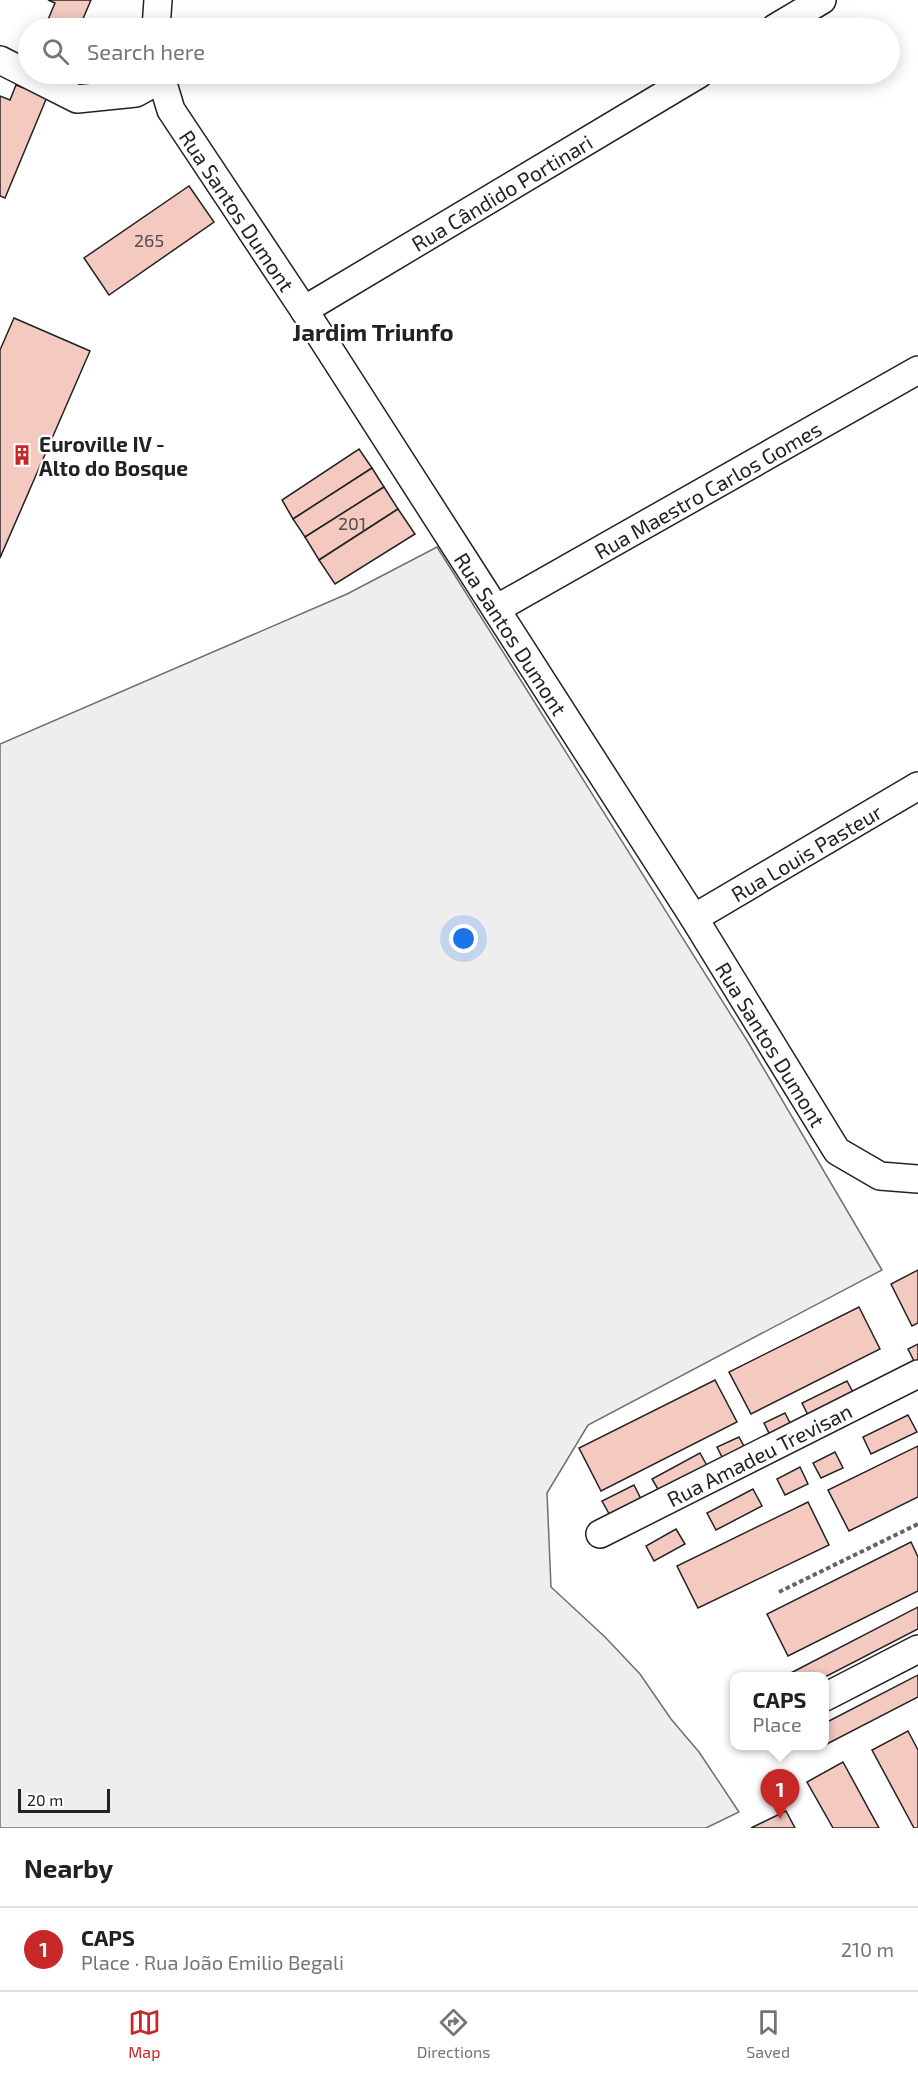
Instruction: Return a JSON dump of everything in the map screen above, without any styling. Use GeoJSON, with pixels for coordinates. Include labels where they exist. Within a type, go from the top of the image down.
{"type":"FeatureCollection","features":[{"type":"Feature","properties":{"kind":"street"},"geometry":{"type":"LineString","coordinates":[[157,18],[158,0]]}},
{"type":"Feature","properties":{"kind":"street"},"geometry":{"type":"LineString","coordinates":[[792,18],[822,0]]}},
{"type":"Feature","properties":{"kind":"street"},"geometry":{"type":"LineString","coordinates":[[0,60],[18,69]]}},
{"type":"Feature","properties":{"kind":"street"},"geometry":{"type":"LineString","coordinates":[[47,84],[77,99],[135,93],[148,84]]}},
{"type":"Feature","properties":{"kind":"street","name":"Rua Santos Dumont"},"geometry":{"type":"LineString","coordinates":[[163,84],[171,110],[304,310],[694,918],[837,1151],[880,1176],[918,1179]]}},
{"type":"Feature","properties":{"kind":"street","name":"Rua Cândido Portinari"},"geometry":{"type":"LineString","coordinates":[[304,310],[682,84]]}},
{"type":"Feature","properties":{"kind":"street","name":"Rua Maestro Carlos Gomes"},"geometry":{"type":"LineString","coordinates":[[495,609],[918,370]]}},
{"type":"Feature","properties":{"kind":"street","name":"Rua Louis Pasteur"},"geometry":{"type":"LineString","coordinates":[[694,918],[918,786]]}},
{"type":"Feature","properties":{"kind":"street","name":"Rua Amadeu Trevisan"},"geometry":{"type":"LineString","coordinates":[[600,1534],[918,1374]]}},
{"type":"Feature","properties":{"kind":"street"},"geometry":{"type":"LineString","coordinates":[[829,1695],[918,1649]]}},
{"type":"Feature","properties":{"kind":"path"},"geometry":{"type":"LineString","coordinates":[[779,1592],[918,1524]]}},
{"type":"Feature","properties":{"kind":"shaded area"},"geometry":{"type":"Polygon","coordinates":[[[437,547],[748,1042],[882,1270],[588,1425],[547,1493],[551,1587],[605,1637],[640,1674],[671,1719],[699,1752],[739,1812],[706,1828],[0,1828],[0,744],[347,594],[437,547]]]}},
{"type":"Feature","properties":{"kind":"building"},"geometry":{"type":"Polygon","coordinates":[[[48,0],[91,0],[83,18],[49,18],[55,3],[48,0]]]}},
{"type":"Feature","properties":{"kind":"building"},"geometry":{"type":"Polygon","coordinates":[[[16,85],[47,97],[5,198],[0,196],[0,96],[10,100],[16,85]]]}},
{"type":"Feature","properties":{"kind":"building"},"geometry":{"type":"Polygon","coordinates":[[[189,186],[214,222],[109,295],[84,258],[189,186]]]}},
{"type":"Feature","properties":{"kind":"building","name":"Euroville IV - Alto do Bosque"},"geometry":{"type":"Polygon","coordinates":[[[14,318],[90,351],[0,558],[0,350],[14,318]]]}},
{"type":"Feature","properties":{"kind":"building"},"geometry":{"type":"Polygon","coordinates":[[[359,449],[372,468],[293,519],[282,500],[359,449]]]}},
{"type":"Feature","properties":{"kind":"building"},"geometry":{"type":"Polygon","coordinates":[[[372,468],[384,487],[305,537],[293,519],[372,468]]]}},
{"type":"Feature","properties":{"kind":"building"},"geometry":{"type":"Polygon","coordinates":[[[384,487],[398,509],[319,560],[305,537],[384,487]]]}},
{"type":"Feature","properties":{"kind":"building"},"geometry":{"type":"Polygon","coordinates":[[[398,509],[415,534],[335,584],[319,560],[398,509]]]}},
{"type":"Feature","properties":{"kind":"building"},"geometry":{"type":"Polygon","coordinates":[[[918,1270],[918,1323],[912,1326],[891,1284],[918,1270]]]}},
{"type":"Feature","properties":{"kind":"building"},"geometry":{"type":"Polygon","coordinates":[[[859,1307],[880,1349],[751,1414],[729,1372],[859,1307]]]}},
{"type":"Feature","properties":{"kind":"building"},"geometry":{"type":"Polygon","coordinates":[[[918,1344],[918,1364],[916,1365],[908,1349],[918,1344]]]}},
{"type":"Feature","properties":{"kind":"building"},"geometry":{"type":"Polygon","coordinates":[[[715,1380],[737,1422],[601,1491],[579,1448],[715,1380]]]}},
{"type":"Feature","properties":{"kind":"building"},"geometry":{"type":"Polygon","coordinates":[[[847,1381],[856,1398],[811,1421],[802,1403],[847,1381]]]}},
{"type":"Feature","properties":{"kind":"building"},"geometry":{"type":"Polygon","coordinates":[[[785,1413],[793,1429],[772,1439],[764,1423],[785,1413]]]}},
{"type":"Feature","properties":{"kind":"building"},"geometry":{"type":"Polygon","coordinates":[[[908,1415],[917,1432],[871,1454],[863,1437],[908,1415]]]}},
{"type":"Feature","properties":{"kind":"building"},"geometry":{"type":"Polygon","coordinates":[[[739,1437],[747,1452],[725,1463],[717,1447],[739,1437]]]}},
{"type":"Feature","properties":{"kind":"building"},"geometry":{"type":"Polygon","coordinates":[[[918,1446],[918,1497],[849,1531],[828,1490],[918,1446]]]}},
{"type":"Feature","properties":{"kind":"building"},"geometry":{"type":"Polygon","coordinates":[[[835,1452],[843,1468],[821,1478],[813,1463],[835,1452]]]}},
{"type":"Feature","properties":{"kind":"building"},"geometry":{"type":"Polygon","coordinates":[[[700,1453],[710,1471],[662,1496],[652,1479],[700,1453]]]}},
{"type":"Feature","properties":{"kind":"building"},"geometry":{"type":"Polygon","coordinates":[[[800,1467],[808,1484],[785,1495],[777,1479],[800,1467]]]}},
{"type":"Feature","properties":{"kind":"building"},"geometry":{"type":"Polygon","coordinates":[[[634,1485],[643,1503],[612,1519],[602,1501],[634,1485]]]}},
{"type":"Feature","properties":{"kind":"building"},"geometry":{"type":"Polygon","coordinates":[[[753,1489],[762,1506],[716,1530],[707,1513],[753,1489]]]}},
{"type":"Feature","properties":{"kind":"building"},"geometry":{"type":"Polygon","coordinates":[[[808,1502],[829,1545],[698,1608],[677,1566],[808,1502]]]}},
{"type":"Feature","properties":{"kind":"building"},"geometry":{"type":"Polygon","coordinates":[[[676,1529],[685,1544],[654,1561],[646,1546],[676,1529]]]}},
{"type":"Feature","properties":{"kind":"building"},"geometry":{"type":"Polygon","coordinates":[[[911,1542],[918,1557],[918,1591],[788,1656],[767,1614],[911,1542]]]}},
{"type":"Feature","properties":{"kind":"building"},"geometry":{"type":"Polygon","coordinates":[[[918,1607],[918,1629],[829,1675],[829,1672],[793,1672],[918,1607]]]}},
{"type":"Feature","properties":{"kind":"building"},"geometry":{"type":"Polygon","coordinates":[[[918,1675],[918,1697],[829,1743],[829,1721],[918,1675]]]}},
{"type":"Feature","properties":{"kind":"building"},"geometry":{"type":"Polygon","coordinates":[[[908,1731],[918,1750],[918,1828],[914,1828],[872,1750],[908,1731]]]}},
{"type":"Feature","properties":{"kind":"building"},"geometry":{"type":"Polygon","coordinates":[[[843,1762],[879,1828],[833,1828],[807,1782],[843,1762]]]}},
{"type":"Feature","properties":{"kind":"building"},"geometry":{"type":"Polygon","coordinates":[[[786,1811],[795,1828],[751,1828],[786,1811]]]}},
{"type":"Feature","properties":{"kind":"place","name":"Euroville IV - Alto do Bosque"},"geometry":{"type":"Point","coordinates":[22,455]}},
{"type":"Feature","properties":{"kind":"place","name":"CAPS"},"geometry":{"type":"Point","coordinates":[780,1819]}},
{"type":"Feature","properties":{"kind":"district","name":"Jardim Triunfo"},"geometry":{"type":"Point","coordinates":[373,331]}}]}
